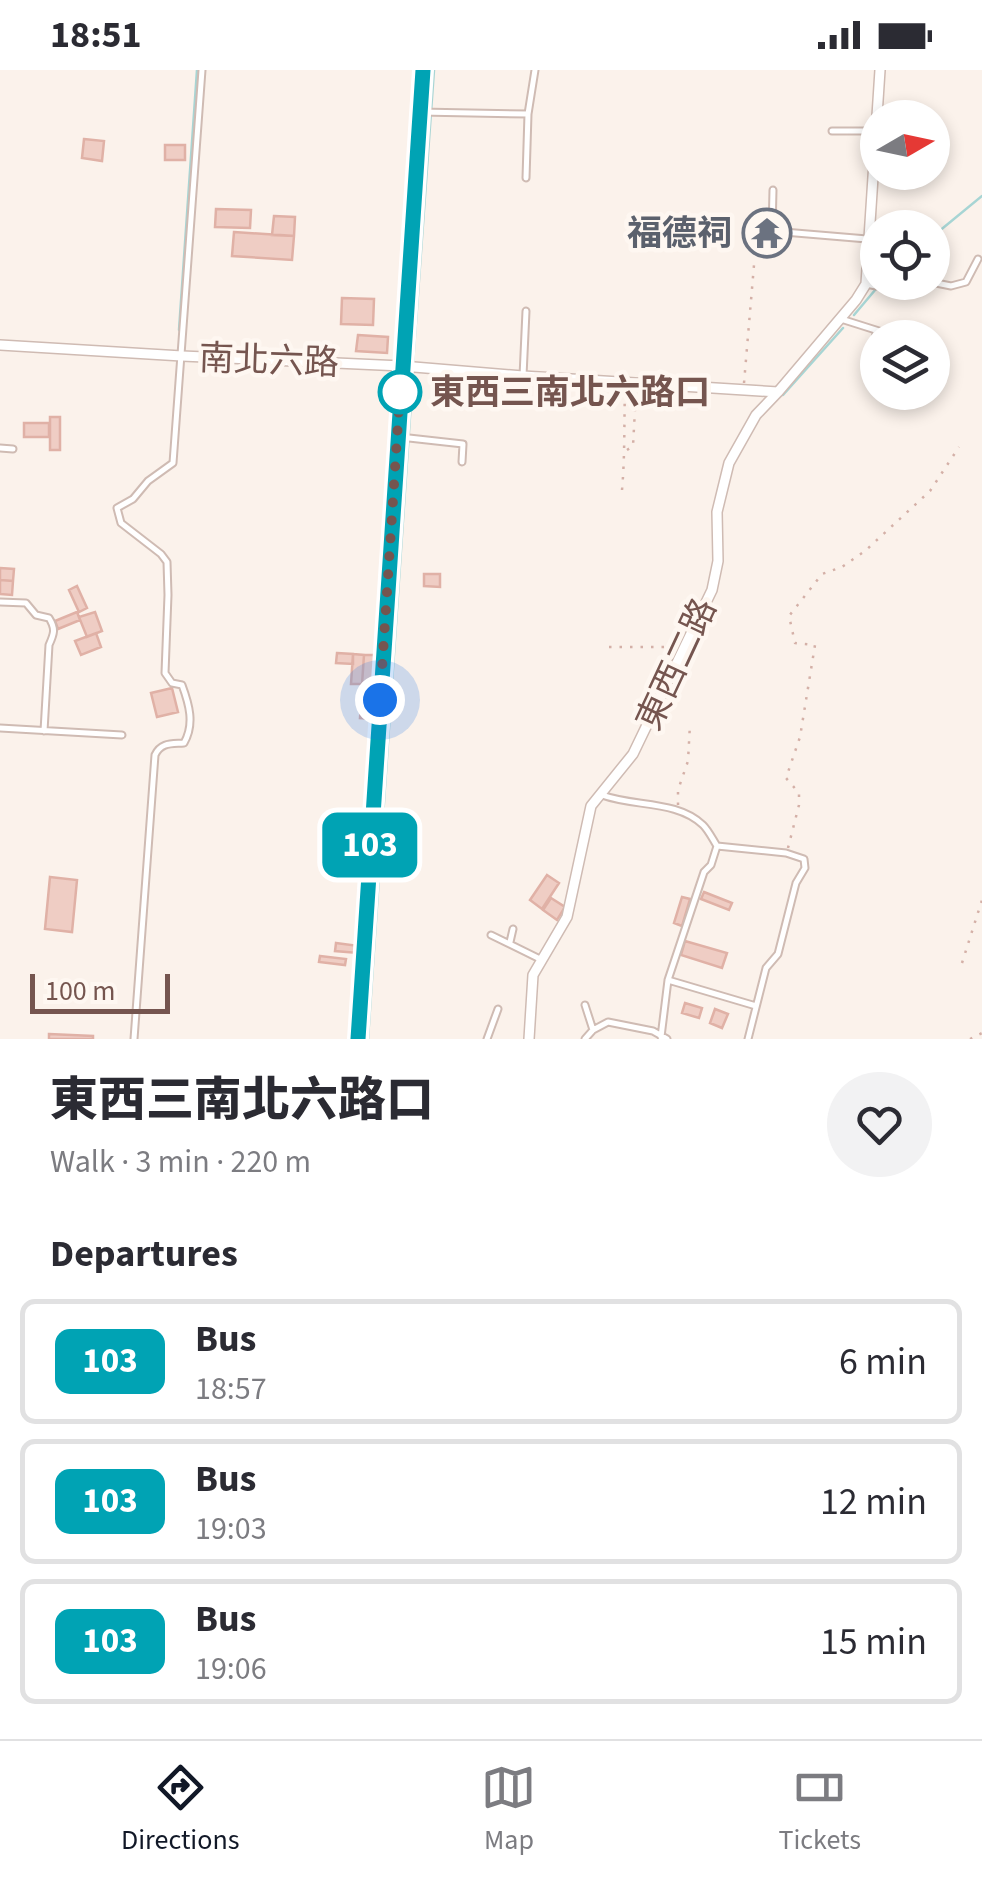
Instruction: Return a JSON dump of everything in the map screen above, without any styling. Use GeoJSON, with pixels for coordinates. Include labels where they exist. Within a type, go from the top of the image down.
{"type":"FeatureCollection","features":[{"type":"Feature","properties":{"kind":"street"},"geometry":{"type":"LineString","coordinates":[[358,1039],[423,70]]}},
{"type":"Feature","properties":{"kind":"street"},"geometry":{"type":"LineString","coordinates":[[878,100],[880,70]]}},
{"type":"Feature","properties":{"kind":"street","name":"東西二路"},"geometry":{"type":"LineString","coordinates":[[529,1039],[533,975],[568,916],[591,806],[633,754],[712,590],[718,561],[717,512],[729,463],[756,415],[860,294]]}},
{"type":"Feature","properties":{"kind":"street","name":"南北六路"},"geometry":{"type":"LineString","coordinates":[[0,346],[402,366],[778,392]]}},
{"type":"Feature","properties":{"kind":"lane"},"geometry":{"type":"LineString","coordinates":[[134,1039],[155,755],[165,744],[184,743],[190,722],[182,685],[172,683],[164,673],[167,562],[121,523],[118,508],[173,463],[202,70]]}},
{"type":"Feature","properties":{"kind":"lane"},"geometry":{"type":"LineString","coordinates":[[526,178],[528,114],[535,70]]}},
{"type":"Feature","properties":{"kind":"lane"},"geometry":{"type":"LineString","coordinates":[[420,112],[528,114]]}},
{"type":"Feature","properties":{"kind":"lane"},"geometry":{"type":"LineString","coordinates":[[832,131],[860,132]]}},
{"type":"Feature","properties":{"kind":"lane"},"geometry":{"type":"LineString","coordinates":[[773,190],[772,232],[860,238]]}},
{"type":"Feature","properties":{"kind":"lane"},"geometry":{"type":"LineString","coordinates":[[950,286],[966,282],[978,259]]}},
{"type":"Feature","properties":{"kind":"lane"},"geometry":{"type":"LineString","coordinates":[[523,376],[526,311]]}},
{"type":"Feature","properties":{"kind":"lane"},"geometry":{"type":"LineString","coordinates":[[838,318],[860,326]]}},
{"type":"Feature","properties":{"kind":"lane"},"geometry":{"type":"LineString","coordinates":[[397,437],[463,444],[462,462]]}},
{"type":"Feature","properties":{"kind":"lane"},"geometry":{"type":"LineString","coordinates":[[0,448],[13,449]]}},
{"type":"Feature","properties":{"kind":"lane"},"geometry":{"type":"LineString","coordinates":[[0,602],[26,603],[53,625],[44,731]]}},
{"type":"Feature","properties":{"kind":"lane"},"geometry":{"type":"LineString","coordinates":[[0,728],[122,736]]}},
{"type":"Feature","properties":{"kind":"lane"},"geometry":{"type":"LineString","coordinates":[[599,794],[678,811],[702,824],[718,846],[786,853],[804,859],[805,868],[796,882],[778,954],[766,968],[748,1039]]}},
{"type":"Feature","properties":{"kind":"lane"},"geometry":{"type":"LineString","coordinates":[[585,1039],[608,1022],[653,1031],[664,1038],[668,980],[704,872],[718,846]]}},
{"type":"Feature","properties":{"kind":"lane"},"geometry":{"type":"LineString","coordinates":[[510,942],[513,929]]}},
{"type":"Feature","properties":{"kind":"lane"},"geometry":{"type":"LineString","coordinates":[[491,935],[542,960]]}},
{"type":"Feature","properties":{"kind":"lane"},"geometry":{"type":"LineString","coordinates":[[668,980],[756,1006]]}},
{"type":"Feature","properties":{"kind":"lane"},"geometry":{"type":"LineString","coordinates":[[585,1005],[593,1030]]}},
{"type":"Feature","properties":{"kind":"lane"},"geometry":{"type":"LineString","coordinates":[[487,1039],[498,1009]]}},
{"type":"Feature","properties":{"kind":"path"},"geometry":{"type":"LineString","coordinates":[[743,390],[754,265]]}},
{"type":"Feature","properties":{"kind":"path"},"geometry":{"type":"LineString","coordinates":[[625,450],[632,446],[631,383]]}},
{"type":"Feature","properties":{"kind":"path"},"geometry":{"type":"LineString","coordinates":[[622,490],[623,430],[631,383]]}},
{"type":"Feature","properties":{"kind":"path"},"geometry":{"type":"LineString","coordinates":[[786,853],[799,793],[786,778],[800,737],[815,645],[796,642],[789,616],[822,574],[842,568],[866,551],[930,492],[959,447]]}},
{"type":"Feature","properties":{"kind":"path"},"geometry":{"type":"LineString","coordinates":[[609,647],[683,647]]}},
{"type":"Feature","properties":{"kind":"path"},"geometry":{"type":"LineString","coordinates":[[678,811],[678,790],[688,761],[690,724]]}},
{"type":"Feature","properties":{"kind":"path"},"geometry":{"type":"LineString","coordinates":[[962,963],[982,900]]}},
{"type":"Feature","properties":{"kind":"path"},"geometry":{"type":"LineString","coordinates":[[970,1039],[982,1033]]}},
{"type":"Feature","properties":{"kind":"building"},"geometry":{"type":"Polygon","coordinates":[[[84,139],[104,141],[102,161],[82,158],[84,139]]]}},
{"type":"Feature","properties":{"kind":"building"},"geometry":{"type":"Polygon","coordinates":[[[165,145],[185,145],[185,160],[165,160],[165,145]]]}},
{"type":"Feature","properties":{"kind":"building"},"geometry":{"type":"Polygon","coordinates":[[[216,209],[251,210],[250,228],[215,227],[216,209]]]}},
{"type":"Feature","properties":{"kind":"building"},"geometry":{"type":"Polygon","coordinates":[[[274,216],[295,217],[294,236],[272,235],[274,216]]]}},
{"type":"Feature","properties":{"kind":"building"},"geometry":{"type":"Polygon","coordinates":[[[234,232],[294,236],[292,260],[232,256],[234,232]]]}},
{"type":"Feature","properties":{"kind":"building"},"geometry":{"type":"Polygon","coordinates":[[[342,298],[374,299],[373,325],[341,324],[342,298]]]}},
{"type":"Feature","properties":{"kind":"building"},"geometry":{"type":"Polygon","coordinates":[[[358,335],[388,337],[387,353],[356,351],[358,335]]]}},
{"type":"Feature","properties":{"kind":"building"},"geometry":{"type":"Polygon","coordinates":[[[50,417],[60,417],[60,450],[50,450],[50,417]]]}},
{"type":"Feature","properties":{"kind":"building"},"geometry":{"type":"Polygon","coordinates":[[[24,423],[49,423],[49,437],[24,437],[24,423]]]}},
{"type":"Feature","properties":{"kind":"building"},"geometry":{"type":"Polygon","coordinates":[[[0,568],[14,569],[13,581],[0,580],[0,568]]]}},
{"type":"Feature","properties":{"kind":"building"},"geometry":{"type":"Polygon","coordinates":[[[424,574],[440,574],[440,587],[424,586],[424,574]]]}},
{"type":"Feature","properties":{"kind":"building"},"geometry":{"type":"Polygon","coordinates":[[[0,580],[13,581],[12,595],[0,594],[0,580]]]}},
{"type":"Feature","properties":{"kind":"building"},"geometry":{"type":"Polygon","coordinates":[[[77,586],[87,608],[79,612],[69,590],[77,586]]]}},
{"type":"Feature","properties":{"kind":"building"},"geometry":{"type":"Polygon","coordinates":[[[77,612],[80,620],[58,629],[55,621],[77,612]]]}},
{"type":"Feature","properties":{"kind":"building"},"geometry":{"type":"Polygon","coordinates":[[[95,612],[102,631],[87,637],[79,617],[95,612]]]}},
{"type":"Feature","properties":{"kind":"building"},"geometry":{"type":"Polygon","coordinates":[[[96,633],[101,647],[81,655],[75,641],[96,633]]]}},
{"type":"Feature","properties":{"kind":"building"},"geometry":{"type":"Polygon","coordinates":[[[337,653],[353,654],[353,664],[336,663],[337,653]]]}},
{"type":"Feature","properties":{"kind":"building"},"geometry":{"type":"Polygon","coordinates":[[[353,654],[364,655],[362,684],[351,684],[353,654]]]}},
{"type":"Feature","properties":{"kind":"building"},"geometry":{"type":"Polygon","coordinates":[[[364,655],[376,655],[374,685],[362,684],[364,655]]]}},
{"type":"Feature","properties":{"kind":"building"},"geometry":{"type":"Polygon","coordinates":[[[172,688],[178,712],[157,717],[151,693],[172,688]]]}},
{"type":"Feature","properties":{"kind":"building"},"geometry":{"type":"Polygon","coordinates":[[[362,692],[374,693],[372,719],[360,718],[362,692]]]}},
{"type":"Feature","properties":{"kind":"building"},"geometry":{"type":"Polygon","coordinates":[[[547,875],[559,883],[542,909],[530,900],[547,875]]]}},
{"type":"Feature","properties":{"kind":"building"},"geometry":{"type":"Polygon","coordinates":[[[50,877],[77,880],[72,932],[45,929],[50,877]]]}},
{"type":"Feature","properties":{"kind":"building"},"geometry":{"type":"Polygon","coordinates":[[[704,892],[732,903],[729,910],[701,899],[704,892]]]}},
{"type":"Feature","properties":{"kind":"building"},"geometry":{"type":"Polygon","coordinates":[[[682,897],[690,899],[682,926],[674,923],[682,897]]]}},
{"type":"Feature","properties":{"kind":"building"},"geometry":{"type":"Polygon","coordinates":[[[551,898],[565,907],[557,920],[543,910],[551,898]]]}},
{"type":"Feature","properties":{"kind":"building"},"geometry":{"type":"Polygon","coordinates":[[[685,941],[727,953],[722,968],[681,955],[685,941]]]}},
{"type":"Feature","properties":{"kind":"building"},"geometry":{"type":"Polygon","coordinates":[[[336,943],[359,946],[358,953],[335,951],[336,943]]]}},
{"type":"Feature","properties":{"kind":"building"},"geometry":{"type":"Polygon","coordinates":[[[320,956],[346,959],[345,965],[319,962],[320,956]]]}},
{"type":"Feature","properties":{"kind":"building"},"geometry":{"type":"Polygon","coordinates":[[[685,1003],[702,1008],[699,1018],[682,1013],[685,1003]]]}},
{"type":"Feature","properties":{"kind":"building"},"geometry":{"type":"Polygon","coordinates":[[[715,1009],[728,1014],[722,1028],[710,1023],[715,1009]]]}},
{"type":"Feature","properties":{"kind":"building"},"geometry":{"type":"Polygon","coordinates":[[[49,1034],[93,1036],[93,1039],[49,1039],[49,1034]]]}},
{"type":"Feature","properties":{"kind":"waterway"},"geometry":{"type":"LineString","coordinates":[[179,330],[197,70]]}},
{"type":"Feature","properties":{"kind":"waterway"},"geometry":{"type":"LineString","coordinates":[[413,364],[434,70]]}},
{"type":"Feature","properties":{"kind":"waterway"},"geometry":{"type":"LineString","coordinates":[[950,222],[982,196]]}},
{"type":"Feature","properties":{"kind":"waterway"},"geometry":{"type":"LineString","coordinates":[[854,315],[867,300]]}},
{"type":"Feature","properties":{"kind":"waterway"},"geometry":{"type":"LineString","coordinates":[[783,395],[843,328]]}},
{"type":"Feature","properties":{"kind":"waterway"},"geometry":{"type":"LineString","coordinates":[[368,1039],[413,372]]}},
{"type":"Feature","properties":{"kind":"bus line","name":"103"},"geometry":{"type":"LineString","coordinates":[[358,1039],[423,70]]}},
{"type":"Feature","properties":{"kind":"place","name":"福德祠"},"geometry":{"type":"Point","coordinates":[767,233]}},
{"type":"Feature","properties":{"kind":"place","name":"東西三南北六路口"},"geometry":{"type":"Point","coordinates":[400,392]}},
{"type":"Feature","properties":{"kind":"route"},"geometry":{"type":"LineString","coordinates":[[380,700],[400,392]]}}]}
